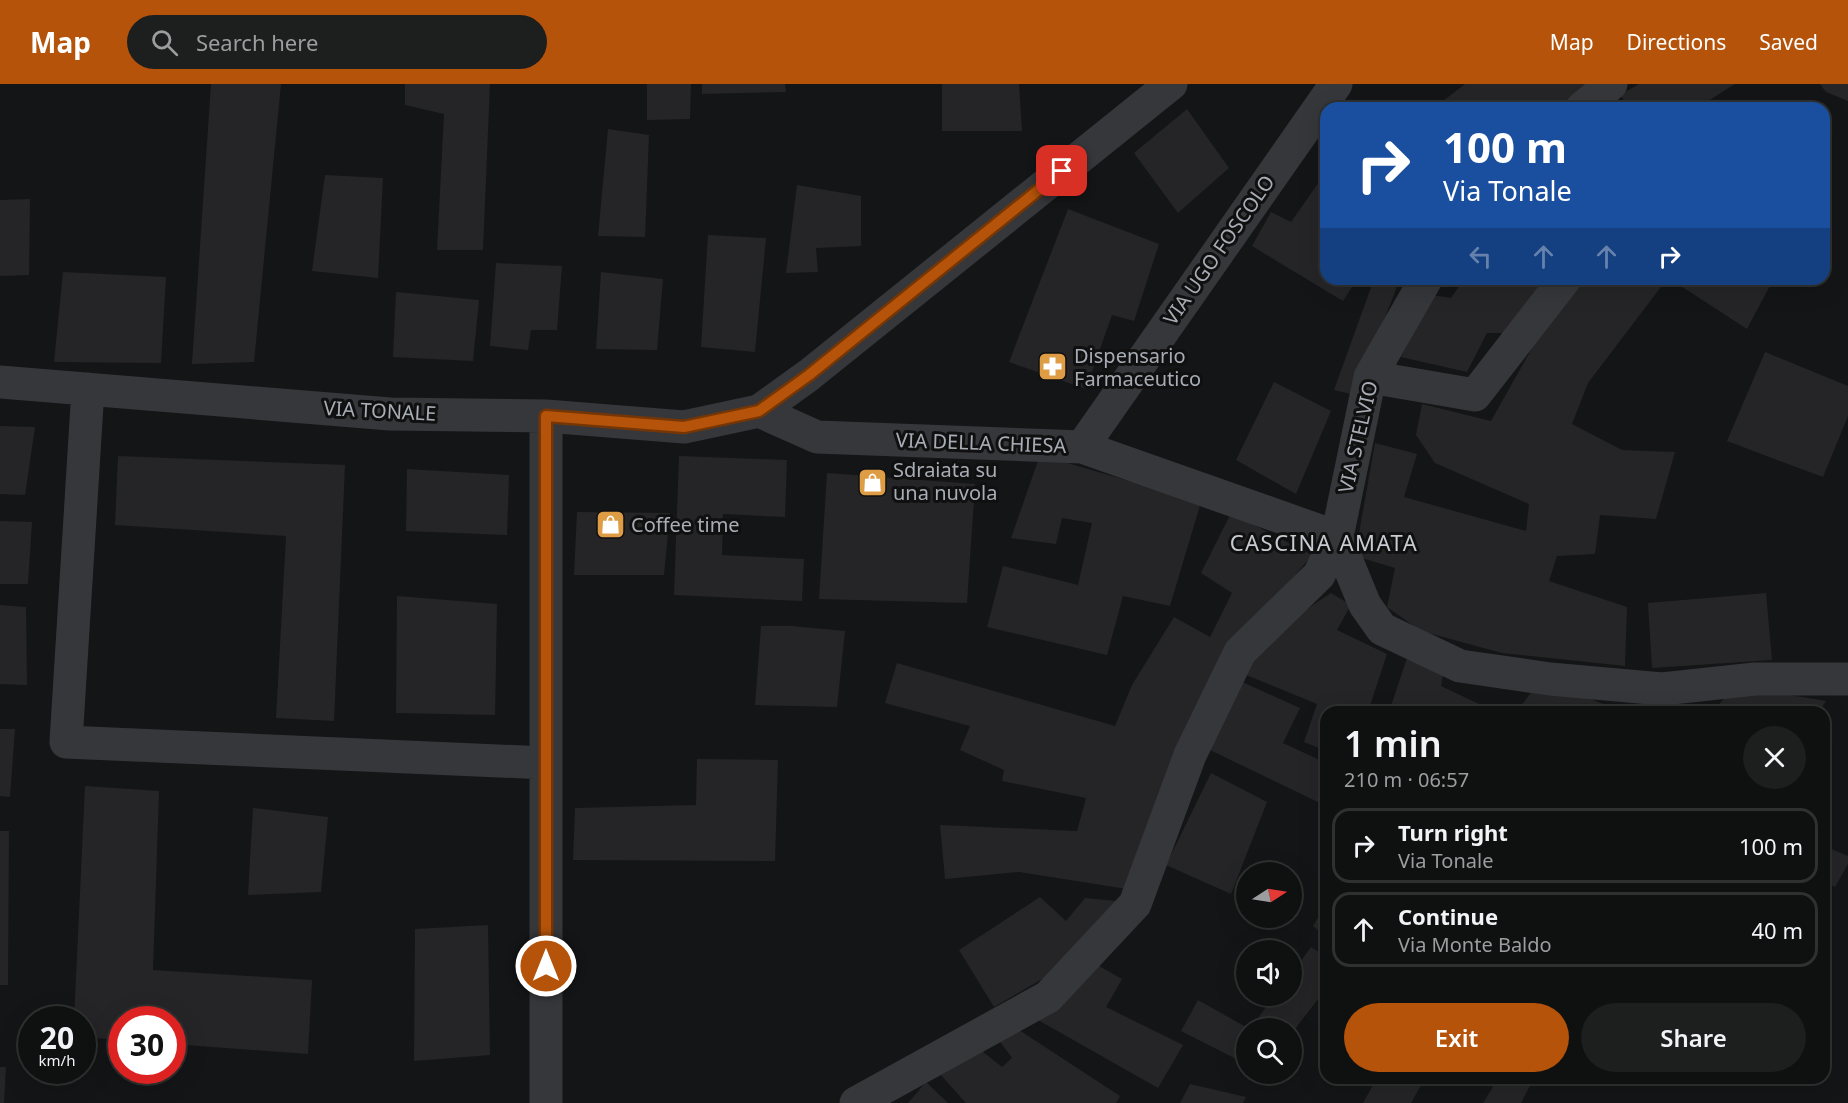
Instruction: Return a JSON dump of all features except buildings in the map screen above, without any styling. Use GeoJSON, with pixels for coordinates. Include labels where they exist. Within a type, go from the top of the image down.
{"type":"FeatureCollection","features":[{"type":"Feature","properties":{"kind":"street"},"geometry":{"type":"LineString","coordinates":[[759,411],[809,375],[1170,84]]}},
{"type":"Feature","properties":{"kind":"street","name":"VIA UGO FOSCOLO"},"geometry":{"type":"LineString","coordinates":[[1323,102],[1336,84]]}},
{"type":"Feature","properties":{"kind":"street"},"geometry":{"type":"LineString","coordinates":[[1589,102],[1611,84]]}},
{"type":"Feature","properties":{"kind":"street","name":"VIA UGO FOSCOLO"},"geometry":{"type":"LineString","coordinates":[[1082,447],[1320,107]]}},
{"type":"Feature","properties":{"kind":"street","name":"VIA STELVIO"},"geometry":{"type":"LineString","coordinates":[[856,1103],[1048,997],[1135,904],[1190,754],[1240,652],[1319,576],[1337,537],[1370,377],[1423,285]]}},
{"type":"Feature","properties":{"kind":"street"},"geometry":{"type":"LineString","coordinates":[[1370,377],[1475,395],[1560,285]]}},
{"type":"Feature","properties":{"kind":"street","name":"VIA TONALE"},"geometry":{"type":"LineString","coordinates":[[0,382],[390,414],[546,416],[684,427],[759,411]]}},
{"type":"Feature","properties":{"kind":"street"},"geometry":{"type":"LineString","coordinates":[[88,389],[66,742],[546,763]]}},
{"type":"Feature","properties":{"kind":"street","name":"VIA DELLA CHIESA"},"geometry":{"type":"LineString","coordinates":[[759,411],[818,437],[1082,447],[1337,537]]}},
{"type":"Feature","properties":{"kind":"street"},"geometry":{"type":"LineString","coordinates":[[546,416],[546,1103]]}},
{"type":"Feature","properties":{"kind":"street"},"geometry":{"type":"LineString","coordinates":[[1337,537],[1365,605],[1382,629],[1460,666],[1550,679],[1662,689],[1755,679],[1848,679]]}},
{"type":"Feature","properties":{"kind":"place","name":"Dispensario Farmaceutico"},"geometry":{"type":"Point","coordinates":[1053,367]}},
{"type":"Feature","properties":{"kind":"place","name":"Sdraiata su una nuvola"},"geometry":{"type":"Point","coordinates":[872,482]}},
{"type":"Feature","properties":{"kind":"place","name":"Coffee time"},"geometry":{"type":"Point","coordinates":[610,525]}},
{"type":"Feature","properties":{"kind":"district","name":"CASCINA AMATA"},"geometry":{"type":"Point","coordinates":[1324,543]}},
{"type":"Feature","properties":{"kind":"route"},"geometry":{"type":"LineString","coordinates":[[546,966],[546,416],[684,427],[759,411],[809,375],[1062,171]]}}]}
